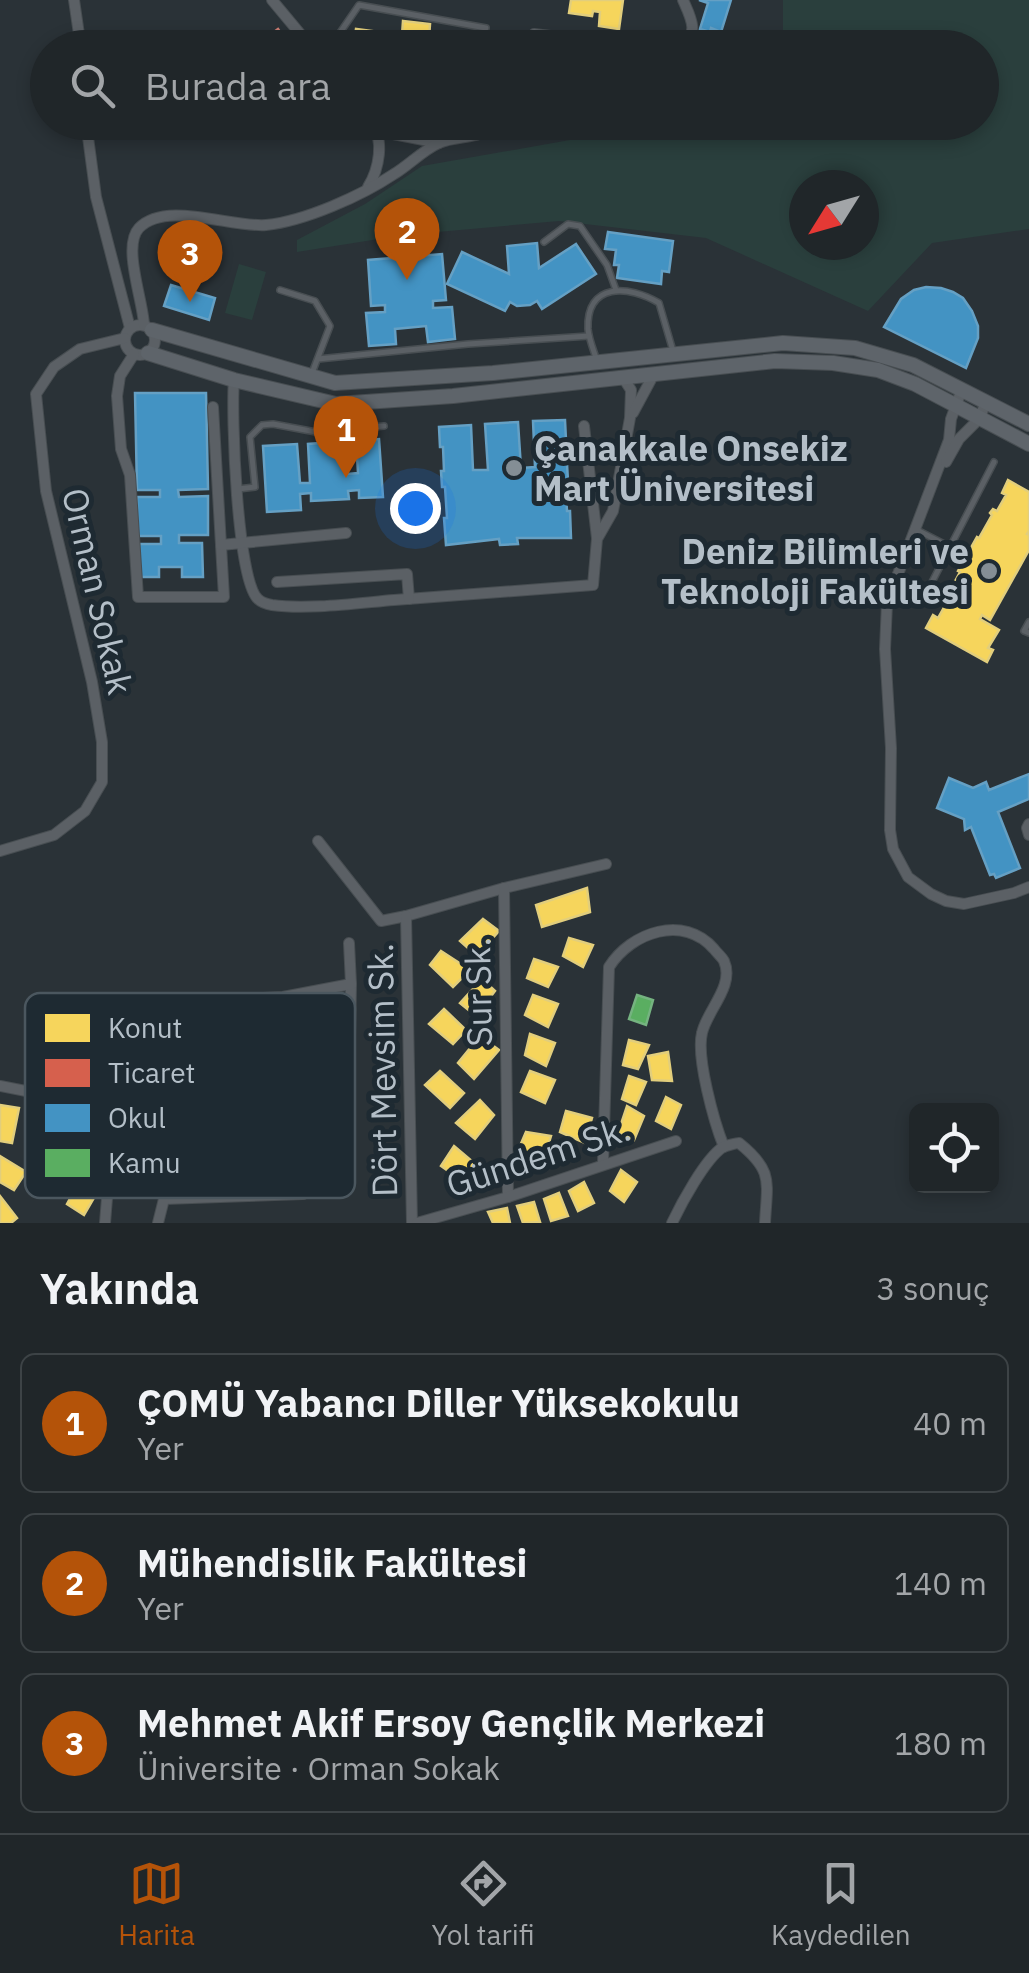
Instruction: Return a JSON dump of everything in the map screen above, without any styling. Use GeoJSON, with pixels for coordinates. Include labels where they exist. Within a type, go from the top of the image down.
{"type":"FeatureCollection","features":[{"type":"Feature","properties":{"kind":"street"},"geometry":{"type":"LineString","coordinates":[[74,0],[78,30]]}},
{"type":"Feature","properties":{"kind":"street"},"geometry":{"type":"LineString","coordinates":[[272,0],[297,30]]}},
{"type":"Feature","properties":{"kind":"street"},"geometry":{"type":"LineString","coordinates":[[683,0],[692,30]]}},
{"type":"Feature","properties":{"kind":"street"},"geometry":{"type":"LineString","coordinates":[[88,140],[96,197],[127,333],[126,347],[141,353],[336,404],[453,396],[775,361],[833,364],[878,370],[915,384],[1029,444]]}},
{"type":"Feature","properties":{"kind":"street"},"geometry":{"type":"LineString","coordinates":[[366,190],[376,174],[377,140]]}},
{"type":"Feature","properties":{"kind":"street"},"geometry":{"type":"LineString","coordinates":[[426,140],[438,143]]}},
{"type":"Feature","properties":{"kind":"street"},"geometry":{"type":"LineString","coordinates":[[213,407],[224,597],[138,597],[130,475],[121,448],[118,396],[120,376],[155,340],[143,307],[131,244],[134,234],[157,216],[257,226],[280,224],[366,190],[438,143],[451,140]]}},
{"type":"Feature","properties":{"kind":"street"},"geometry":{"type":"LineString","coordinates":[[127,333],[148,327],[335,383],[493,373],[783,343],[855,348],[914,365],[1029,424]]}},
{"type":"Feature","properties":{"kind":"street","name":"Orman Sokak"},"geometry":{"type":"LineString","coordinates":[[0,850],[54,835],[85,811],[102,782],[100,727],[46,491],[36,394],[54,367],[80,350],[127,333]]}},
{"type":"Feature","properties":{"kind":"street"},"geometry":{"type":"LineString","coordinates":[[630,418],[654,374],[654,356]]}},
{"type":"Feature","properties":{"kind":"street"},"geometry":{"type":"LineString","coordinates":[[597,539],[612,511],[630,418],[631,390],[616,360]]}},
{"type":"Feature","properties":{"kind":"street"},"geometry":{"type":"LineString","coordinates":[[234,380],[231,405],[243,544],[251,590],[263,603],[273,605],[330,605],[593,585],[597,539],[584,426]]}},
{"type":"Feature","properties":{"kind":"street"},"geometry":{"type":"LineString","coordinates":[[962,389],[950,419],[949,440],[887,603],[890,830],[893,849],[908,877],[946,901],[964,904],[1014,893],[1029,884]]}},
{"type":"Feature","properties":{"kind":"street"},"geometry":{"type":"LineString","coordinates":[[986,401],[980,418],[959,440],[942,468],[892,605],[889,649],[894,830],[896,848],[911,876],[947,898],[964,900],[1029,884]]}},
{"type":"Feature","properties":{"kind":"street"},"geometry":{"type":"LineString","coordinates":[[220,545],[346,533]]}},
{"type":"Feature","properties":{"kind":"street"},"geometry":{"type":"LineString","coordinates":[[277,582],[407,574],[409,599]]}},
{"type":"Feature","properties":{"kind":"street"},"geometry":{"type":"LineString","coordinates":[[1029,824],[1029,834]]}},
{"type":"Feature","properties":{"kind":"street"},"geometry":{"type":"LineString","coordinates":[[318,841],[381,920],[406,916]]}},
{"type":"Feature","properties":{"kind":"street"},"geometry":{"type":"LineString","coordinates":[[504,888],[606,864]]}},
{"type":"Feature","properties":{"kind":"street","name":"Sur Sk."},"geometry":{"type":"LineString","coordinates":[[406,916],[504,888],[508,1197]]}},
{"type":"Feature","properties":{"kind":"street","name":"Dört Mevsim Sk."},"geometry":{"type":"LineString","coordinates":[[406,916],[415,1223]]}},
{"type":"Feature","properties":{"kind":"street"},"geometry":{"type":"LineString","coordinates":[[604,1164],[609,967],[619,951],[658,931],[697,934],[725,962],[726,984],[700,1039],[701,1059],[724,1147]]}},
{"type":"Feature","properties":{"kind":"street"},"geometry":{"type":"LineString","coordinates":[[349,943],[351,993]]}},
{"type":"Feature","properties":{"kind":"street"},"geometry":{"type":"LineString","coordinates":[[304,993],[351,984]]}},
{"type":"Feature","properties":{"kind":"street"},"geometry":{"type":"LineString","coordinates":[[0,1086],[25,1091]]}},
{"type":"Feature","properties":{"kind":"street","name":"Gündem Sk."},"geometry":{"type":"LineString","coordinates":[[415,1223],[508,1197],[676,1140]]}},
{"type":"Feature","properties":{"kind":"street"},"geometry":{"type":"LineString","coordinates":[[672,1223],[695,1180],[724,1147],[739,1143],[765,1168],[765,1223]]}},
{"type":"Feature","properties":{"kind":"street"},"geometry":{"type":"LineString","coordinates":[[105,1223],[107,1198]]}},
{"type":"Feature","properties":{"kind":"street"},"geometry":{"type":"LineString","coordinates":[[158,1223],[164,1198]]}},
{"type":"Feature","properties":{"kind":"lane"},"geometry":{"type":"LineString","coordinates":[[341,30],[359,4],[486,28]]}},
{"type":"Feature","properties":{"kind":"lane"},"geometry":{"type":"LineString","coordinates":[[544,242],[568,224],[580,226],[607,265],[616,290]]}},
{"type":"Feature","properties":{"kind":"lane"},"geometry":{"type":"LineString","coordinates":[[280,290],[316,301],[330,326],[311,378]]}},
{"type":"Feature","properties":{"kind":"lane"},"geometry":{"type":"LineString","coordinates":[[597,361],[589,336],[590,312],[604,292],[616,290],[646,295],[659,303],[674,354]]}},
{"type":"Feature","properties":{"kind":"lane"},"geometry":{"type":"LineString","coordinates":[[318,359],[589,336]]}},
{"type":"Feature","properties":{"kind":"lane"},"geometry":{"type":"LineString","coordinates":[[238,489],[255,487],[250,437],[262,425],[316,432],[384,426]]}},
{"type":"Feature","properties":{"kind":"lane"},"geometry":{"type":"LineString","coordinates":[[932,582],[994,462]]}},
{"type":"Feature","properties":{"kind":"lane"},"geometry":{"type":"LineString","coordinates":[[918,531],[950,547]]}},
{"type":"Feature","properties":{"kind":"lane"},"geometry":{"type":"LineString","coordinates":[[1029,622],[1024,630],[1029,633]]}},
{"type":"Feature","properties":{"kind":"green space"},"geometry":{"type":"Polygon","coordinates":[[[783,0],[1029,0],[1029,229],[932,243],[868,311],[706,238],[559,221],[404,235],[297,252],[297,240],[365,204],[422,166],[570,140],[999,140],[999,30],[783,30],[783,0]]]}},
{"type":"Feature","properties":{"kind":"green space"},"geometry":{"type":"Polygon","coordinates":[[[239,264],[266,272],[252,320],[225,313],[239,264]]]}},
{"type":"Feature","properties":{"kind":"building: Konut"},"geometry":{"type":"Polygon","coordinates":[[[571,0],[623,0],[619,29],[599,26],[600,12],[593,11],[592,16],[569,13],[571,0]]]}},
{"type":"Feature","properties":{"kind":"building: Konut"},"geometry":{"type":"Polygon","coordinates":[[[403,21],[430,24],[430,30],[402,30],[403,21]]]}},
{"type":"Feature","properties":{"kind":"building: Konut","name":"Deniz Bilimleri ve Teknoloji Fakültesi"},"geometry":{"type":"Polygon","coordinates":[[[1008,480],[1029,492],[1029,550],[990,620],[982,615],[980,619],[999,630],[988,648],[993,650],[987,662],[926,628],[933,615],[938,618],[947,602],[942,599],[990,513],[993,509],[997,511],[1006,495],[1002,493],[1008,480]]]}},
{"type":"Feature","properties":{"kind":"building: Konut"},"geometry":{"type":"Polygon","coordinates":[[[587,888],[590,912],[542,927],[536,905],[587,888]]]}},
{"type":"Feature","properties":{"kind":"building: Konut"},"geometry":{"type":"Polygon","coordinates":[[[483,919],[499,931],[477,956],[460,941],[483,919]]]}},
{"type":"Feature","properties":{"kind":"building: Konut"},"geometry":{"type":"Polygon","coordinates":[[[569,938],[593,945],[583,967],[563,956],[569,938]]]}},
{"type":"Feature","properties":{"kind":"building: Konut"},"geometry":{"type":"Polygon","coordinates":[[[441,951],[470,970],[453,987],[430,965],[441,951]]]}},
{"type":"Feature","properties":{"kind":"building: Konut"},"geometry":{"type":"Polygon","coordinates":[[[534,959],[558,967],[548,987],[527,978],[534,959]]]}},
{"type":"Feature","properties":{"kind":"building: Konut"},"geometry":{"type":"Polygon","coordinates":[[[482,979],[495,991],[476,1016],[460,1003],[482,979]]]}},
{"type":"Feature","properties":{"kind":"building: Konut"},"geometry":{"type":"Polygon","coordinates":[[[533,995],[558,1004],[548,1027],[525,1015],[533,995]]]}},
{"type":"Feature","properties":{"kind":"building: Konut"},"geometry":{"type":"Polygon","coordinates":[[[444,1009],[466,1030],[453,1044],[429,1024],[444,1009]]]}},
{"type":"Feature","properties":{"kind":"building: Konut"},"geometry":{"type":"Polygon","coordinates":[[[530,1034],[555,1043],[546,1066],[525,1055],[530,1034]]]}},
{"type":"Feature","properties":{"kind":"building: Konut"},"geometry":{"type":"Polygon","coordinates":[[[480,1036],[499,1050],[474,1079],[458,1063],[480,1036]]]}},
{"type":"Feature","properties":{"kind":"building: Konut"},"geometry":{"type":"Polygon","coordinates":[[[629,1040],[649,1045],[638,1069],[623,1065],[629,1040]]]}},
{"type":"Feature","properties":{"kind":"building: Konut"},"geometry":{"type":"Polygon","coordinates":[[[668,1052],[672,1081],[652,1080],[648,1056],[668,1052]]]}},
{"type":"Feature","properties":{"kind":"building: Konut"},"geometry":{"type":"Polygon","coordinates":[[[440,1071],[464,1093],[450,1108],[425,1085],[440,1071]]]}},
{"type":"Feature","properties":{"kind":"building: Konut"},"geometry":{"type":"Polygon","coordinates":[[[530,1071],[555,1080],[545,1103],[521,1092],[530,1071]]]}},
{"type":"Feature","properties":{"kind":"building: Konut"},"geometry":{"type":"Polygon","coordinates":[[[629,1076],[646,1082],[636,1105],[622,1099],[629,1076]]]}},
{"type":"Feature","properties":{"kind":"building: Konut"},"geometry":{"type":"Polygon","coordinates":[[[666,1097],[681,1105],[671,1129],[656,1121],[666,1097]]]}},
{"type":"Feature","properties":{"kind":"building: Konut"},"geometry":{"type":"Polygon","coordinates":[[[480,1100],[494,1115],[475,1139],[456,1123],[480,1100]]]}},
{"type":"Feature","properties":{"kind":"building: Konut"},"geometry":{"type":"Polygon","coordinates":[[[0,1105],[19,1108],[12,1143],[0,1141],[0,1105]]]}},
{"type":"Feature","properties":{"kind":"building: Konut"},"geometry":{"type":"Polygon","coordinates":[[[627,1106],[644,1116],[634,1140],[618,1133],[627,1106]]]}},
{"type":"Feature","properties":{"kind":"building: Konut"},"geometry":{"type":"Polygon","coordinates":[[[566,1111],[592,1118],[585,1143],[560,1132],[566,1111]]]}},
{"type":"Feature","properties":{"kind":"building: Konut"},"geometry":{"type":"Polygon","coordinates":[[[526,1132],[551,1136],[543,1162],[517,1153],[526,1132]]]}},
{"type":"Feature","properties":{"kind":"building: Konut"},"geometry":{"type":"Polygon","coordinates":[[[454,1146],[480,1168],[468,1185],[441,1166],[454,1146]]]}},
{"type":"Feature","properties":{"kind":"building: Konut"},"geometry":{"type":"Polygon","coordinates":[[[0,1156],[25,1171],[14,1190],[0,1182],[0,1156]]]}},
{"type":"Feature","properties":{"kind":"building: Konut"},"geometry":{"type":"Polygon","coordinates":[[[621,1170],[637,1182],[624,1202],[610,1191],[621,1170]]]}},
{"type":"Feature","properties":{"kind":"building: Konut"},"geometry":{"type":"Polygon","coordinates":[[[584,1182],[594,1203],[578,1211],[569,1191],[584,1182]]]}},
{"type":"Feature","properties":{"kind":"building: Konut"},"geometry":{"type":"Polygon","coordinates":[[[559,1193],[568,1216],[551,1221],[544,1199],[559,1193]]]}},
{"type":"Feature","properties":{"kind":"building: Konut"},"geometry":{"type":"Polygon","coordinates":[[[0,1196],[17,1218],[11,1223],[0,1223],[0,1196]]]}},
{"type":"Feature","properties":{"kind":"building: Konut"},"geometry":{"type":"Polygon","coordinates":[[[70,1198],[94,1198],[84,1215],[67,1204],[70,1198]]]}},
{"type":"Feature","properties":{"kind":"building: Konut"},"geometry":{"type":"Polygon","coordinates":[[[534,1202],[540,1222],[523,1223],[517,1206],[534,1202]]]}},
{"type":"Feature","properties":{"kind":"building: Konut"},"geometry":{"type":"Polygon","coordinates":[[[507,1208],[510,1223],[493,1223],[488,1212],[507,1208]]]}},
{"type":"Feature","properties":{"kind":"building: Okul"},"geometry":{"type":"Polygon","coordinates":[[[699,0],[731,0],[722,30],[700,29],[708,3],[699,0]]]}},
{"type":"Feature","properties":{"kind":"building: Okul"},"geometry":{"type":"Polygon","coordinates":[[[608,232],[673,241],[669,272],[662,271],[661,284],[617,278],[616,250],[605,249],[608,232]]]}},
{"type":"Feature","properties":{"kind":"building: Okul"},"geometry":{"type":"Polygon","coordinates":[[[537,243],[539,268],[576,244],[596,274],[542,309],[537,301],[517,306],[510,302],[505,311],[447,284],[462,252],[509,274],[507,246],[537,243]]]}},
{"type":"Feature","properties":{"kind":"building: Okul"},"geometry":{"type":"Polygon","coordinates":[[[442,254],[446,300],[433,301],[433,308],[452,307],[455,339],[428,342],[426,326],[395,329],[396,344],[369,346],[366,313],[385,312],[385,305],[371,306],[368,260],[442,254]]]}},
{"type":"Feature","properties":{"kind":"building: Okul"},"geometry":{"type":"Polygon","coordinates":[[[171,285],[215,298],[209,320],[164,306],[171,285]]]}},
{"type":"Feature","properties":{"kind":"building: Okul"},"geometry":{"type":"Polygon","coordinates":[[[926,287],[953,292],[972,311],[978,338],[966,368],[884,327],[901,299],[926,287]]]}},
{"type":"Feature","properties":{"kind":"building: Okul"},"geometry":{"type":"Polygon","coordinates":[[[135,393],[206,393],[208,489],[178,490],[179,497],[208,496],[208,535],[179,535],[179,543],[202,543],[203,577],[182,577],[182,567],[159,567],[159,577],[138,577],[138,544],[161,544],[161,536],[137,536],[137,497],[160,497],[160,490],[137,490],[135,393]]]}},
{"type":"Feature","properties":{"kind":"building: Okul"},"geometry":{"type":"Polygon","coordinates":[[[565,420],[564,464],[571,538],[517,538],[518,544],[500,545],[499,539],[446,545],[439,427],[471,425],[473,470],[488,470],[485,424],[518,422],[521,468],[535,467],[533,421],[565,420]]]}},
{"type":"Feature","properties":{"kind":"building: Okul"},"geometry":{"type":"Polygon","coordinates":[[[379,439],[383,497],[359,498],[359,490],[348,491],[349,499],[311,501],[311,493],[300,494],[301,510],[267,512],[263,446],[297,444],[300,483],[310,483],[308,444],[345,441],[347,474],[358,473],[356,441],[379,439]]]}},
{"type":"Feature","properties":{"kind":"building: Okul"},"geometry":{"type":"Polygon","coordinates":[[[1029,774],[1029,799],[998,812],[1020,868],[996,878],[990,875],[971,827],[965,830],[964,819],[937,808],[949,778],[973,788],[986,782],[989,790],[1029,774]]]}},
{"type":"Feature","properties":{"kind":"building: Kamu"},"geometry":{"type":"Polygon","coordinates":[[[637,995],[653,1000],[646,1025],[629,1019],[637,995]]]}},
{"type":"Feature","properties":{"kind":"place","name":"Mühendislik Fakültesi"},"geometry":{"type":"Point","coordinates":[407,280]}},
{"type":"Feature","properties":{"kind":"place","name":"Mehmet Akif Ersoy Gençlik Merkezi"},"geometry":{"type":"Point","coordinates":[190,302]}},
{"type":"Feature","properties":{"kind":"place","name":"Çanakkale Onsekiz Mart Üniversitesi"},"geometry":{"type":"Point","coordinates":[514,468]}},
{"type":"Feature","properties":{"kind":"place","name":"ÇOMÜ Yabancı Diller Yüksekokulu"},"geometry":{"type":"Point","coordinates":[346,478]}},
{"type":"Feature","properties":{"kind":"place","name":"Deniz Bilimleri ve Teknoloji Fakültesi"},"geometry":{"type":"Point","coordinates":[989,571]}}]}
